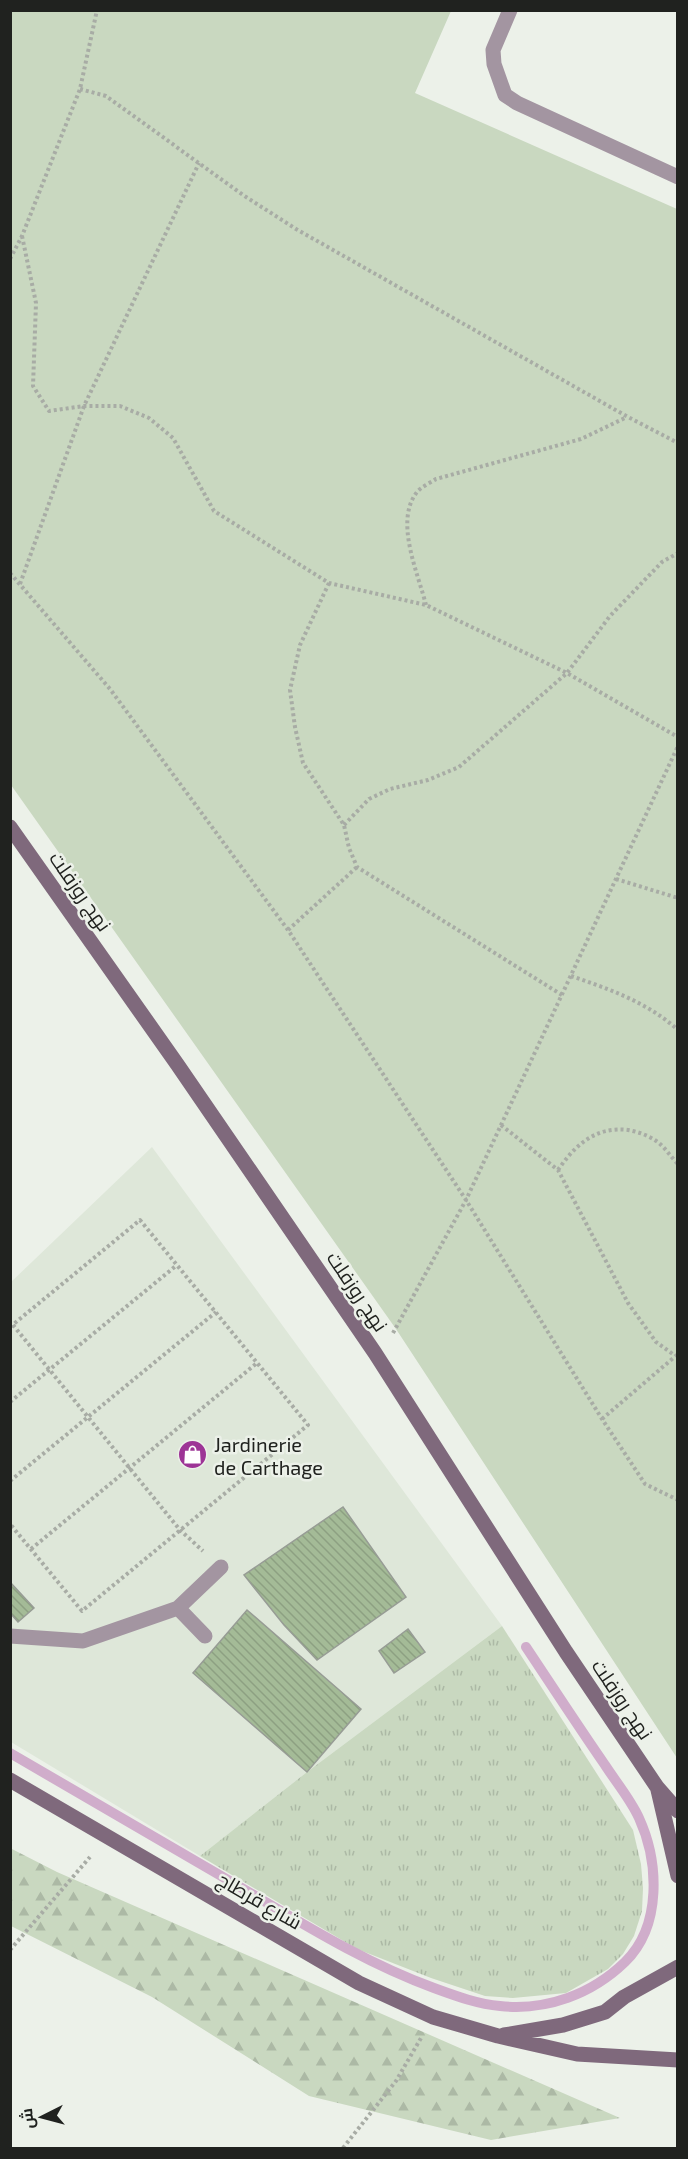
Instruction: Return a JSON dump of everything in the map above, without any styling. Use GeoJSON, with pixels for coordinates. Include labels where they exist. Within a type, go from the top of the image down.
{"type":"FeatureCollection","features":[{"type":"Feature","properties":{"kind":"street"},"geometry":{"type":"LineString","coordinates":[[510,10],[493,51],[494,64],[505,95],[517,103],[678,177]]}},
{"type":"Feature","properties":{"kind":"street","name":"نهج روزفلت"},"geometry":{"type":"LineString","coordinates":[[10,827],[177,1064],[375,1353],[566,1652],[657,1787],[678,1811]]}},
{"type":"Feature","properties":{"kind":"street"},"geometry":{"type":"LineString","coordinates":[[10,1636],[83,1641],[178,1608],[221,1567]]}},
{"type":"Feature","properties":{"kind":"street"},"geometry":{"type":"LineString","coordinates":[[178,1608],[205,1636]]}},
{"type":"Feature","properties":{"kind":"street","name":"شارع قرطاج"},"geometry":{"type":"LineString","coordinates":[[10,1780],[359,1983],[433,2016],[498,2036],[577,2054],[678,2060]]}},
{"type":"Feature","properties":{"kind":"street","name":"نهج روزفلت"},"geometry":{"type":"LineString","coordinates":[[657,1787],[678,1876]]}},
{"type":"Feature","properties":{"kind":"street","name":"شارع قرطاج"},"geometry":{"type":"LineString","coordinates":[[498,2036],[562,2025],[605,2012],[624,1997],[678,1967]]}},
{"type":"Feature","properties":{"kind":"path"},"geometry":{"type":"LineString","coordinates":[[10,259],[22,236],[80,89],[97,10]]}},
{"type":"Feature","properties":{"kind":"path"},"geometry":{"type":"LineString","coordinates":[[80,89],[106,96],[243,195],[296,229],[678,443]]}},
{"type":"Feature","properties":{"kind":"path"},"geometry":{"type":"LineString","coordinates":[[20,584],[84,406],[199,164]]}},
{"type":"Feature","properties":{"kind":"path"},"geometry":{"type":"LineString","coordinates":[[22,236],[36,303],[33,386],[50,411],[84,406],[120,406],[149,418],[173,438],[214,511],[329,583],[426,604],[567,673],[678,737]]}},
{"type":"Feature","properties":{"kind":"path"},"geometry":{"type":"LineString","coordinates":[[426,604],[407,535],[408,512],[417,492],[436,479],[581,439],[628,417]]}},
{"type":"Feature","properties":{"kind":"path"},"geometry":{"type":"LineString","coordinates":[[344,825],[369,799],[390,789],[428,780],[459,767],[567,673],[610,616],[662,562],[678,553]]}},
{"type":"Feature","properties":{"kind":"path"},"geometry":{"type":"LineString","coordinates":[[10,573],[110,689],[288,930],[466,1200],[645,1484],[678,1500]]}},
{"type":"Feature","properties":{"kind":"path"},"geometry":{"type":"LineString","coordinates":[[329,583],[300,645],[290,690],[303,763],[344,825],[349,848],[357,867],[562,995]]}},
{"type":"Feature","properties":{"kind":"path"},"geometry":{"type":"LineString","coordinates":[[375,1353],[396,1329],[466,1200],[678,746]]}},
{"type":"Feature","properties":{"kind":"path"},"geometry":{"type":"LineString","coordinates":[[288,930],[357,867]]}},
{"type":"Feature","properties":{"kind":"path"},"geometry":{"type":"LineString","coordinates":[[616,879],[678,898]]}},
{"type":"Feature","properties":{"kind":"path"},"geometry":{"type":"LineString","coordinates":[[571,975],[642,1004],[678,1030]]}},
{"type":"Feature","properties":{"kind":"path"},"geometry":{"type":"LineString","coordinates":[[501,1125],[558,1170],[628,1303],[656,1342],[676,1354],[602,1419]]}},
{"type":"Feature","properties":{"kind":"path"},"geometry":{"type":"LineString","coordinates":[[558,1170],[570,1152],[587,1138],[614,1128],[639,1132],[658,1142],[678,1164]]}},
{"type":"Feature","properties":{"kind":"path"},"geometry":{"type":"LineString","coordinates":[[10,1524],[82,1611],[308,1425],[140,1220],[12,1326],[180,1530]]}},
{"type":"Feature","properties":{"kind":"path"},"geometry":{"type":"LineString","coordinates":[[10,1402],[177,1265]]}},
{"type":"Feature","properties":{"kind":"path"},"geometry":{"type":"LineString","coordinates":[[10,1481],[216,1312]]}},
{"type":"Feature","properties":{"kind":"path"},"geometry":{"type":"LineString","coordinates":[[31,1549],[257,1363]]}},
{"type":"Feature","properties":{"kind":"path"},"geometry":{"type":"LineString","coordinates":[[10,1950],[107,1836]]}},
{"type":"Feature","properties":{"kind":"path"},"geometry":{"type":"LineString","coordinates":[[343,2148],[396,2081],[433,2016]]}},
{"type":"Feature","properties":{"kind":"shaded area","name":"Jardinerie de Carthage"},"geometry":{"type":"Polygon","coordinates":[[[152,1147],[502,1626],[307,1772],[200,1856],[11,1742],[10,1283],[152,1147]]]}},
{"type":"Feature","properties":{"kind":"green space"},"geometry":{"type":"Polygon","coordinates":[[[10,11],[451,11],[415,93],[677,209],[677,1758],[396,1329],[11,785],[10,11]]]}},
{"type":"Feature","properties":{"kind":"green space"},"geometry":{"type":"Polygon","coordinates":[[[502,1626],[633,1830],[641,1864],[642,1911],[634,1936],[623,1954],[608,1969],[566,1993],[513,1998],[485,1996],[357,1949],[200,1856],[307,1772],[502,1626]]]}},
{"type":"Feature","properties":{"kind":"green space"},"geometry":{"type":"Polygon","coordinates":[[[10,1848],[57,1872],[620,2118],[491,2140],[309,2096],[152,1997],[11,1926],[10,1848]]]}},
{"type":"Feature","properties":{"kind":"building"},"geometry":{"type":"Polygon","coordinates":[[[343,1507],[406,1597],[317,1660],[284,1625],[244,1575],[343,1507]]]}},
{"type":"Feature","properties":{"kind":"building"},"geometry":{"type":"Polygon","coordinates":[[[10,1582],[34,1608],[18,1622],[10,1613],[10,1582]]]}},
{"type":"Feature","properties":{"kind":"building"},"geometry":{"type":"Polygon","coordinates":[[[247,1610],[361,1709],[307,1772],[193,1673],[247,1610]]]}},
{"type":"Feature","properties":{"kind":"building"},"geometry":{"type":"Polygon","coordinates":[[[408,1629],[425,1652],[394,1673],[379,1651],[408,1629]]]}},
{"type":"Feature","properties":{"kind":"waterway"},"geometry":{"type":"LineString","coordinates":[[10,1753],[316,1931],[386,1968],[434,1988],[483,2003],[518,2007],[552,2003],[598,1983],[625,1962],[637,1947],[646,1930],[651,1912],[653,1873],[646,1835],[636,1811],[526,1647]]}},
{"type":"Feature","properties":{"kind":"place","name":"Jardinerie de Carthage"},"geometry":{"type":"Point","coordinates":[193,1455]}}]}
